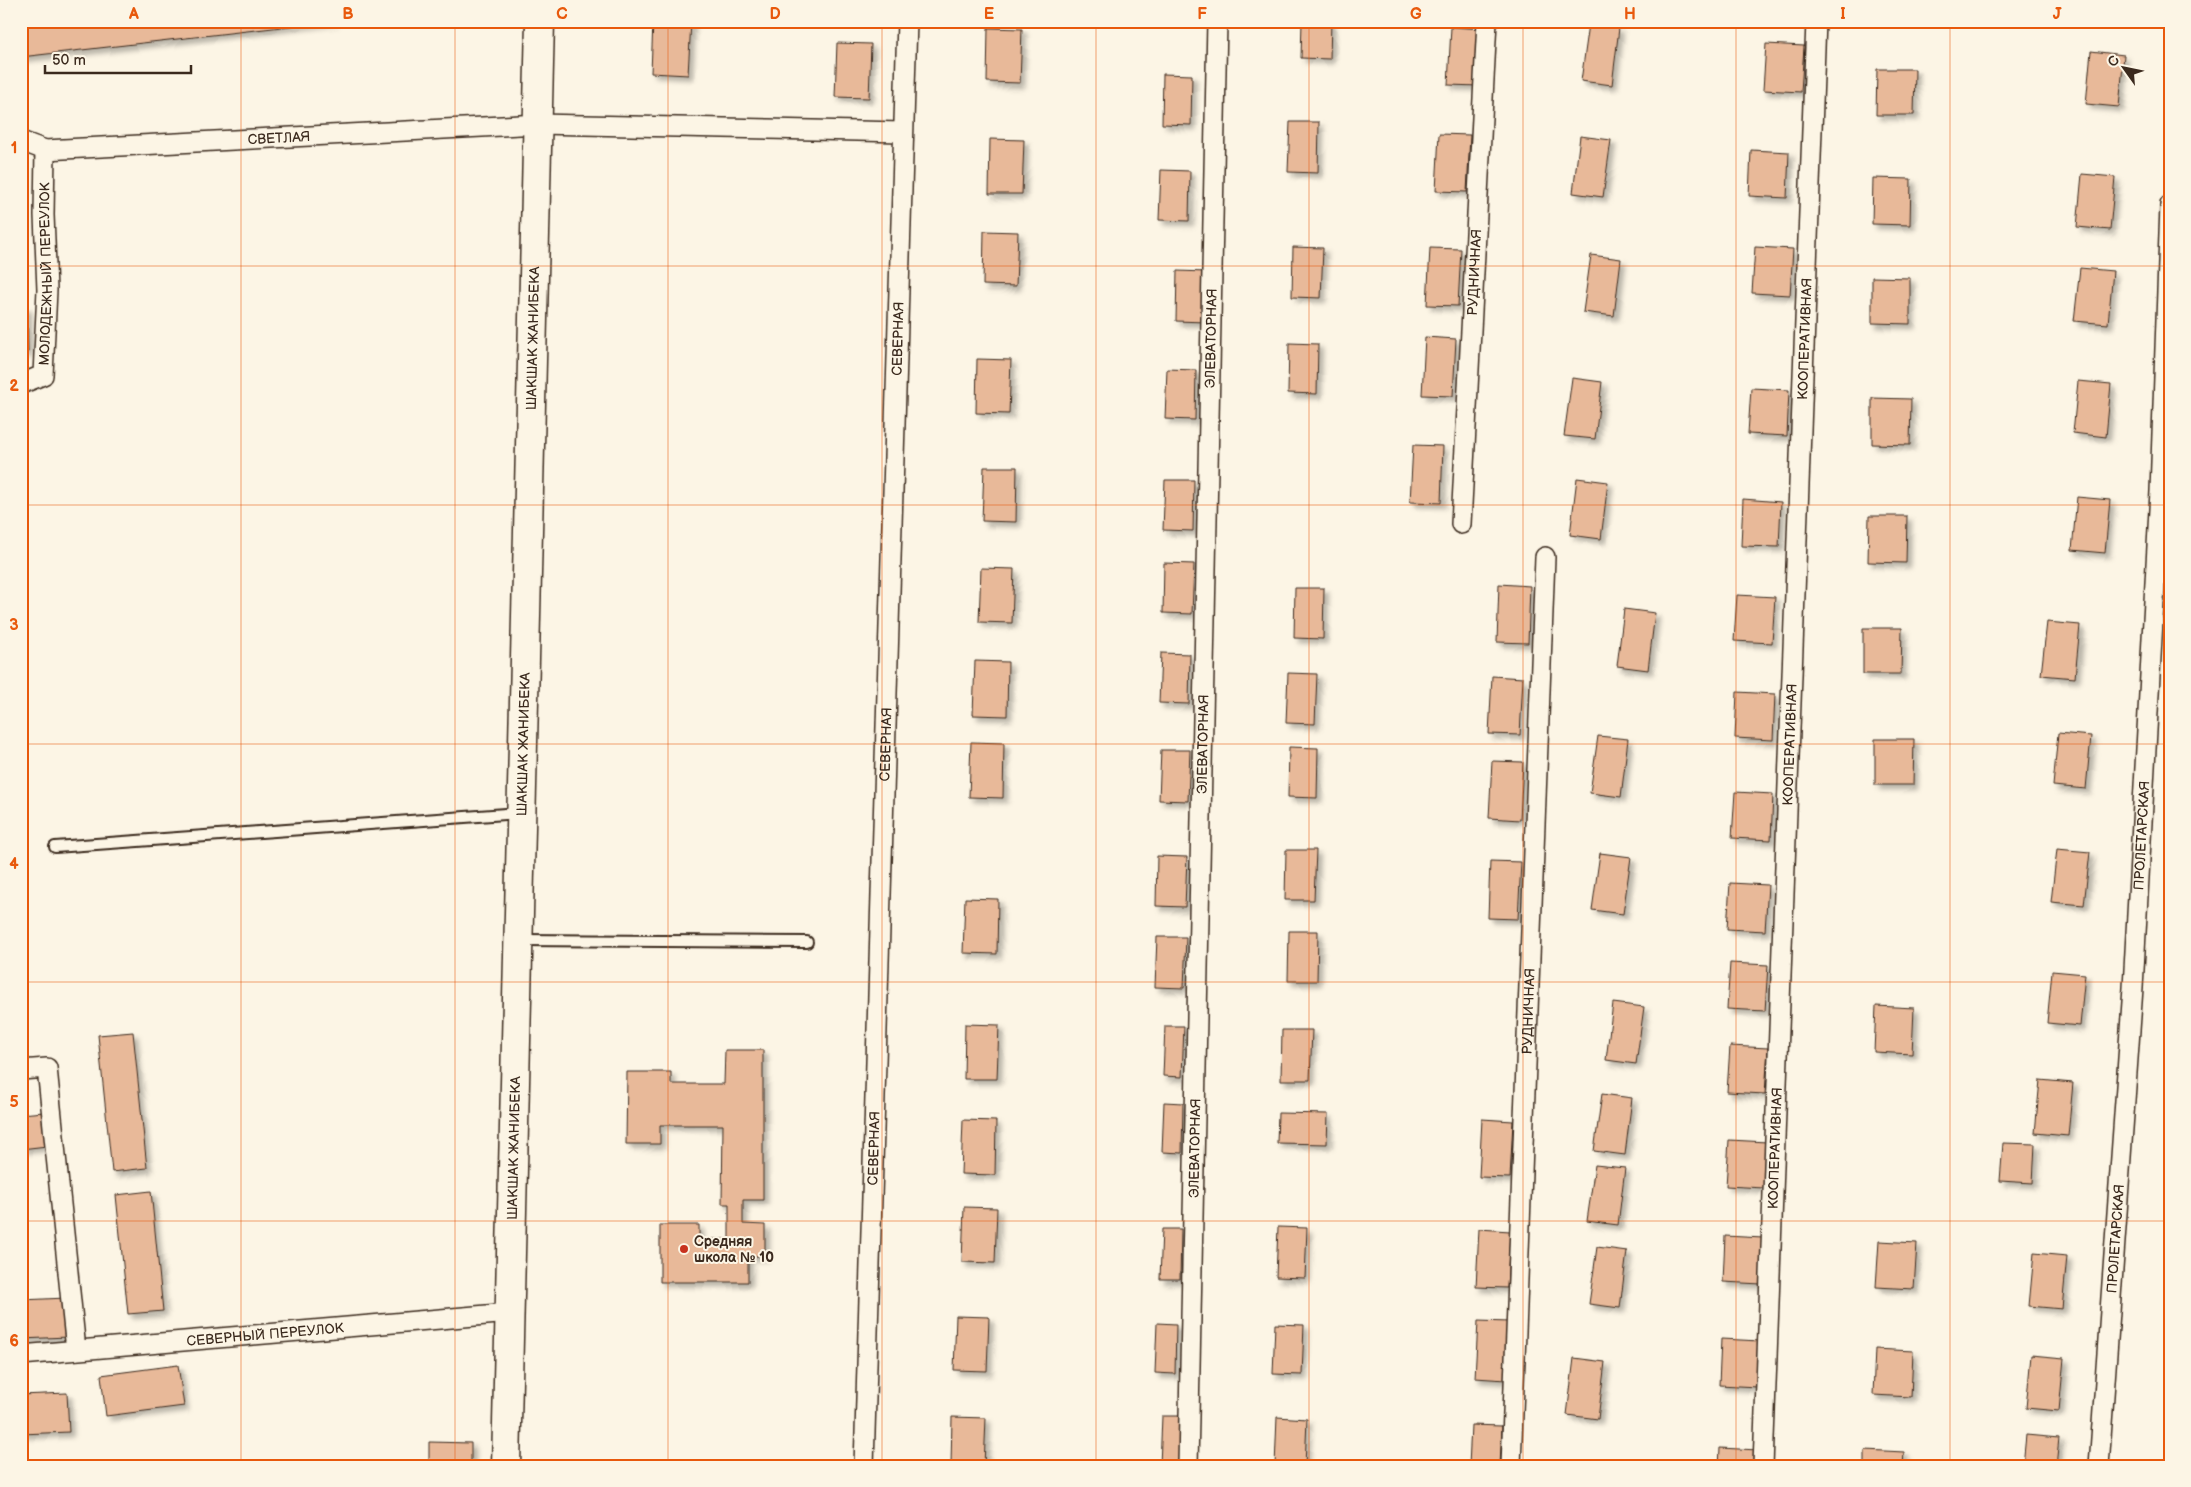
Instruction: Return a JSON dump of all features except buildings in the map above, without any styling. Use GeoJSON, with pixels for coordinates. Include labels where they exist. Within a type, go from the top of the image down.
{"type":"FeatureCollection","features":[{"type":"Feature","properties":{"kind":"main road","name":"ШАКШАК ЖАНИБЕКА"},"geometry":{"type":"LineString","coordinates":[[506,1466],[540,21]]}},
{"type":"Feature","properties":{"kind":"street","name":"СЕВЕРНАЯ"},"geometry":{"type":"LineString","coordinates":[[864,1466],[907,21]]}},
{"type":"Feature","properties":{"kind":"street","name":"ЭЛЕВАТОРНАЯ"},"geometry":{"type":"LineString","coordinates":[[1188,1466],[1217,21]]}},
{"type":"Feature","properties":{"kind":"street","name":"РУДНИЧНАЯ"},"geometry":{"type":"LineString","coordinates":[[1461,524],[1487,21]]}},
{"type":"Feature","properties":{"kind":"street","name":"КООПЕРАТИВНАЯ"},"geometry":{"type":"LineString","coordinates":[[1763,1466],[1816,21]]}},
{"type":"Feature","properties":{"kind":"street","name":"СВЕТЛАЯ"},"geometry":{"type":"LineString","coordinates":[[21,142],[45,150],[538,124],[904,132]]}},
{"type":"Feature","properties":{"kind":"street","name":"МОЛОДЕЖНЫЙ ПЕРЕУЛОК"},"geometry":{"type":"LineString","coordinates":[[21,384],[43,374],[47,290],[44,215],[45,150]]}},
{"type":"Feature","properties":{"kind":"street","name":"ПРОЛЕТАРСКАЯ"},"geometry":{"type":"LineString","coordinates":[[2100,1466],[2133,988],[2160,491],[2170,204]]}},
{"type":"Feature","properties":{"kind":"street","name":"РУДНИЧНАЯ"},"geometry":{"type":"LineString","coordinates":[[1511,1466],[1545,557]]}},
{"type":"Feature","properties":{"kind":"street"},"geometry":{"type":"LineString","coordinates":[[21,1070],[47,1068],[76,1350]]}},
{"type":"Feature","properties":{"kind":"street","name":"СЕВЕРНЫЙ ПЕРЕУЛОК"},"geometry":{"type":"LineString","coordinates":[[21,1355],[510,1313]]}},
{"type":"Feature","properties":{"kind":"lane"},"geometry":{"type":"LineString","coordinates":[[55,847],[522,813]]}},
{"type":"Feature","properties":{"kind":"lane"},"geometry":{"type":"LineString","coordinates":[[518,940],[807,942]]}},
{"type":"Feature","properties":{"kind":"place","name":"Средняя школа № 10"},"geometry":{"type":"Point","coordinates":[684,1249]}}]}
